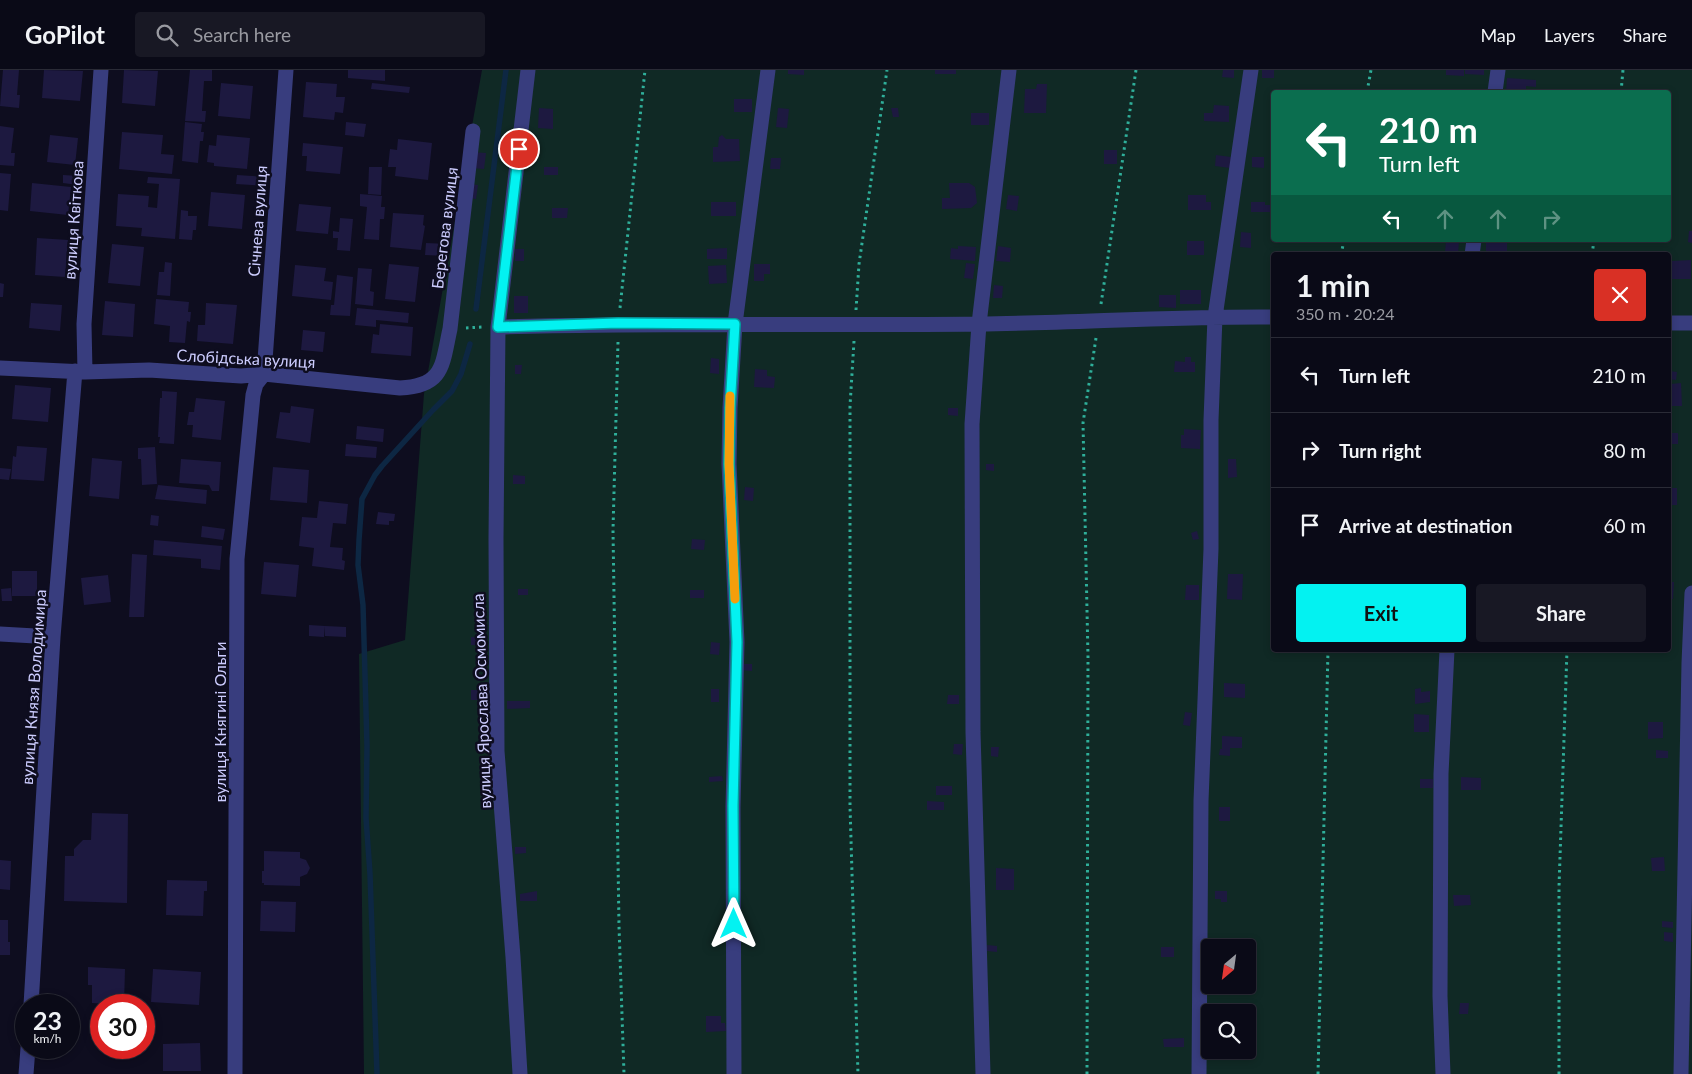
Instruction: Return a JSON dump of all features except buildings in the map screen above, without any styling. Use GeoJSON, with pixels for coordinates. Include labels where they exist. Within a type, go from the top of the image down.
{"type":"FeatureCollection","features":[{"type":"Feature","properties":{"kind":"street","name":"вулиця Квіткова"},"geometry":{"type":"LineString","coordinates":[[80,371],[101,70]]}},
{"type":"Feature","properties":{"kind":"street","name":"Січнева вулиця"},"geometry":{"type":"LineString","coordinates":[[264,374],[286,70]]}},
{"type":"Feature","properties":{"kind":"street","name":"вулиця Ярослава Осмомисла"},"geometry":{"type":"LineString","coordinates":[[520,1074],[497,751],[496,539],[498,327],[528,70]]}},
{"type":"Feature","properties":{"kind":"street"},"geometry":{"type":"LineString","coordinates":[[734,1074],[733,806],[737,642],[729,464],[730,408],[735,324],[768,70]]}},
{"type":"Feature","properties":{"kind":"street"},"geometry":{"type":"LineString","coordinates":[[983,1074],[973,732],[972,424],[979,324],[1009,70]]}},
{"type":"Feature","properties":{"kind":"street"},"geometry":{"type":"LineString","coordinates":[[1199,1074],[1201,801],[1210,558],[1211,420],[1216,316],[1251,70]]}},
{"type":"Feature","properties":{"kind":"street"},"geometry":{"type":"LineString","coordinates":[[1495,90],[1498,70]]}},
{"type":"Feature","properties":{"kind":"street","name":"Берегова вулиця"},"geometry":{"type":"LineString","coordinates":[[450,329],[473,131]]}},
{"type":"Feature","properties":{"kind":"street"},"geometry":{"type":"LineString","coordinates":[[498,327],[618,323],[979,324],[1216,316],[1271,317]]}},
{"type":"Feature","properties":{"kind":"street"},"geometry":{"type":"LineString","coordinates":[[1671,322],[1692,323]]}},
{"type":"Feature","properties":{"kind":"street","name":"Слобідська вулиця"},"geometry":{"type":"LineString","coordinates":[[0,368],[80,371],[149,370],[241,376],[264,374],[416,388],[432,380],[439,371],[450,329]]}},
{"type":"Feature","properties":{"kind":"street","name":"вулиця Князя Володимира"},"geometry":{"type":"LineString","coordinates":[[32,994],[52,637],[80,371]]}},
{"type":"Feature","properties":{"kind":"street","name":"вулиця Княгині Ольги"},"geometry":{"type":"LineString","coordinates":[[235,1074],[237,559],[254,395],[256,384],[264,374]]}},
{"type":"Feature","properties":{"kind":"street"},"geometry":{"type":"LineString","coordinates":[[1681,1074],[1692,594]]}},
{"type":"Feature","properties":{"kind":"street"},"geometry":{"type":"LineString","coordinates":[[0,634],[52,637]]}},
{"type":"Feature","properties":{"kind":"street"},"geometry":{"type":"LineString","coordinates":[[1443,1074],[1440,996],[1441,774],[1447,652]]}},
{"type":"Feature","properties":{"kind":"street"},"geometry":{"type":"LineString","coordinates":[[26,1074],[27,1059]]}},
{"type":"Feature","properties":{"kind":"path"},"geometry":{"type":"LineString","coordinates":[[624,1074],[619,926],[613,530],[618,323],[646,70]]}},
{"type":"Feature","properties":{"kind":"path"},"geometry":{"type":"LineString","coordinates":[[858,1074],[850,806],[850,406],[859,264],[887,70]]}},
{"type":"Feature","properties":{"kind":"path"},"geometry":{"type":"LineString","coordinates":[[1087,1074],[1088,657],[1083,423],[1136,70]]}},
{"type":"Feature","properties":{"kind":"path"},"geometry":{"type":"LineString","coordinates":[[1367,90],[1370,70]]}},
{"type":"Feature","properties":{"kind":"path"},"geometry":{"type":"LineString","coordinates":[[1621,90],[1622,70]]}},
{"type":"Feature","properties":{"kind":"path"},"geometry":{"type":"LineString","coordinates":[[450,329],[498,327]]}},
{"type":"Feature","properties":{"kind":"path"},"geometry":{"type":"LineString","coordinates":[[1318,1074],[1328,652]]}},
{"type":"Feature","properties":{"kind":"path"},"geometry":{"type":"LineString","coordinates":[[1558,1074],[1559,887],[1566,652]]}},
{"type":"Feature","properties":{"kind":"green space"},"geometry":{"type":"Polygon","coordinates":[[[482,70],[1692,70],[1692,1074],[364,1074],[359,654],[405,640],[424,394],[482,70]]]}},
{"type":"Feature","properties":{"kind":"waterway"},"geometry":{"type":"LineString","coordinates":[[476,309],[506,70]]}},
{"type":"Feature","properties":{"kind":"waterway"},"geometry":{"type":"LineString","coordinates":[[377,1074],[370,874],[366,818],[367,746],[363,605],[358,565],[362,499],[382,466],[452,391],[461,374],[470,344]]}},
{"type":"Feature","properties":{"kind":"slow traffic"},"geometry":{"type":"LineString","coordinates":[[730,396],[729,464],[735,599]]}},
{"type":"Feature","properties":{"kind":"route"},"geometry":{"type":"LineString","coordinates":[[519,149],[498,327],[618,323],[735,324],[729,464],[737,642],[733,806],[734,924]]}}]}
